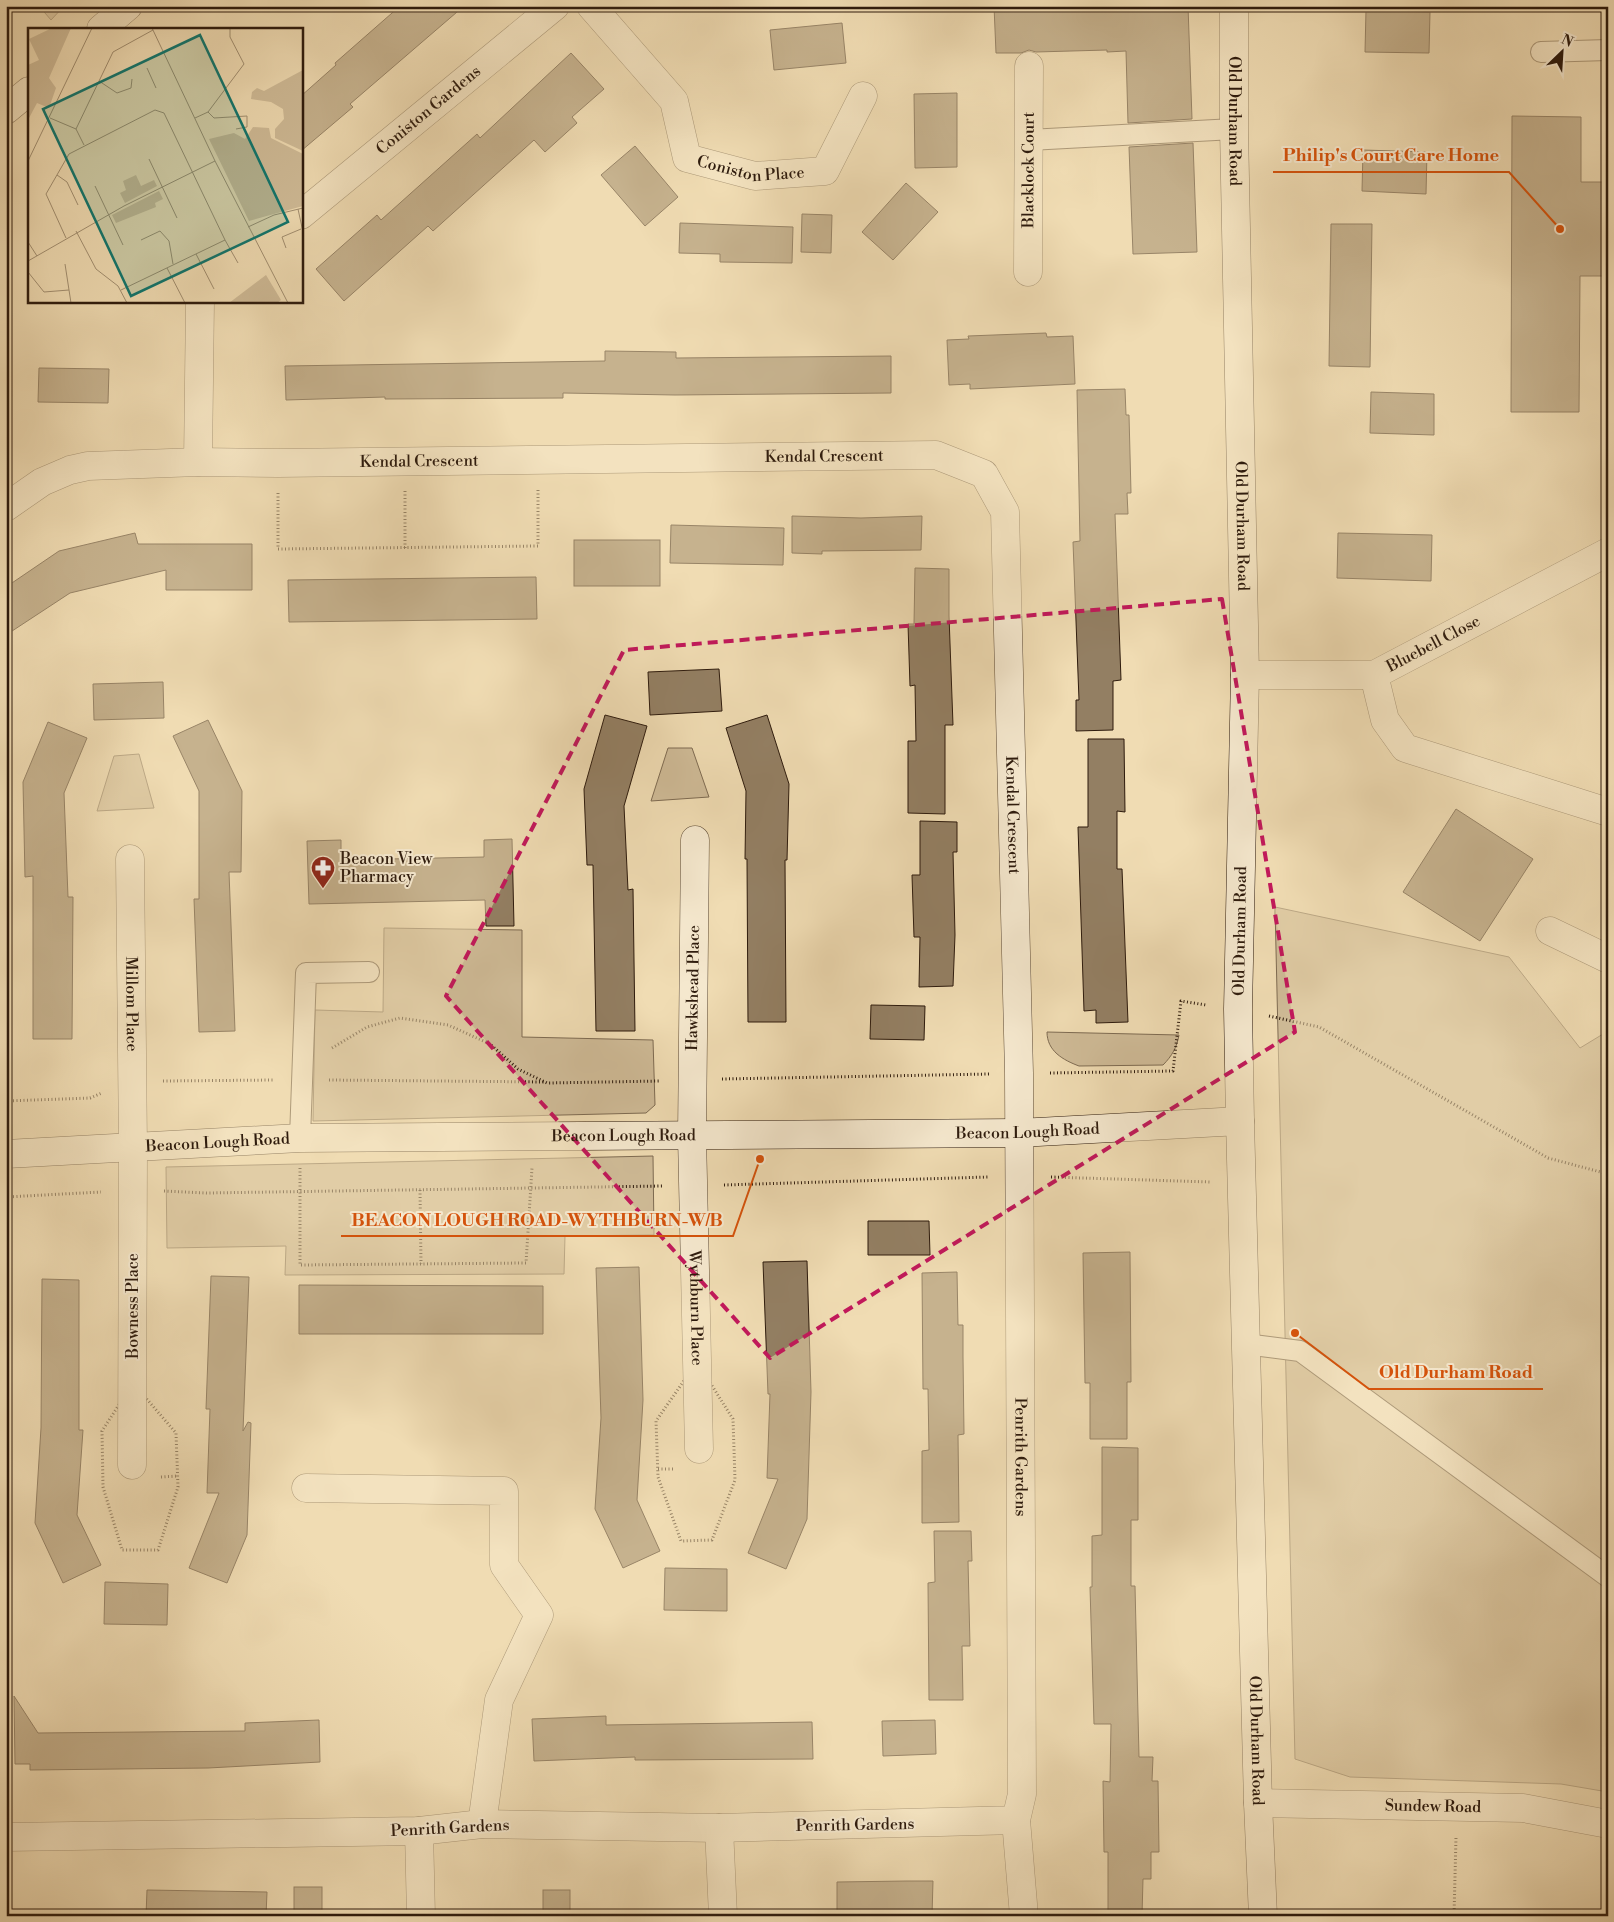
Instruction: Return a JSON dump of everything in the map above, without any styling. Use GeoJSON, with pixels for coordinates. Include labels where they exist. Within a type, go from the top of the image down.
{"type":"FeatureCollection","features":[{"type":"Feature","properties":{"kind":"street"},"geometry":{"type":"LineString","coordinates":[[102,28],[128,6]]}},
{"type":"Feature","properties":{"kind":"street","name":"Coniston Gardens"},"geometry":{"type":"LineString","coordinates":[[302,214],[555,6]]}},
{"type":"Feature","properties":{"kind":"street","name":"Coniston Place"},"geometry":{"type":"LineString","coordinates":[[590,6],[674,100],[687,158],[755,176],[825,171],[863,96]]}},
{"type":"Feature","properties":{"kind":"street","name":"Old Durham Road"},"geometry":{"type":"LineString","coordinates":[[1234,6],[1234,129],[1244,675],[1238,1009],[1245,1344],[1263,1916]]}},
{"type":"Feature","properties":{"kind":"street","name":"Blacklock Court"},"geometry":{"type":"LineString","coordinates":[[1028,272],[1029,66]]}},
{"type":"Feature","properties":{"kind":"street"},"geometry":{"type":"LineString","coordinates":[[198,462],[200,302]]}},
{"type":"Feature","properties":{"kind":"street","name":"Kendal Crescent"},"geometry":{"type":"LineString","coordinates":[[6,506],[42,482],[70,470],[88,466],[198,462],[278,463],[936,455],[984,474],[1005,512],[1019,1133]]}},
{"type":"Feature","properties":{"kind":"street","name":"Bluebell Close"},"geometry":{"type":"LineString","coordinates":[[1244,675],[1374,675],[1608,552]]}},
{"type":"Feature","properties":{"kind":"street"},"geometry":{"type":"LineString","coordinates":[[1374,675],[1385,720],[1405,748],[1608,812]]}},
{"type":"Feature","properties":{"kind":"street","name":"Hawkshead Place"},"geometry":{"type":"LineString","coordinates":[[692,1136],[695,840]]}},
{"type":"Feature","properties":{"kind":"street","name":"Millom Place"},"geometry":{"type":"LineString","coordinates":[[130,859],[133,1148]]}},
{"type":"Feature","properties":{"kind":"street"},"geometry":{"type":"LineString","coordinates":[[1550,931],[1608,959]]}},
{"type":"Feature","properties":{"kind":"street","name":"Beacon Lough Road"},"geometry":{"type":"LineString","coordinates":[[6,1154],[300,1138],[1019,1133],[1240,1121]]}},
{"type":"Feature","properties":{"kind":"street","name":"Penrith Gardens"},"geometry":{"type":"LineString","coordinates":[[6,1837],[419,1831],[482,1824],[719,1828],[1016,1820],[1022,1794],[1019,1133]]}},
{"type":"Feature","properties":{"kind":"street","name":"Wythburn Place"},"geometry":{"type":"LineString","coordinates":[[692,1136],[699,1449]]}},
{"type":"Feature","properties":{"kind":"street","name":"Bowness Place"},"geometry":{"type":"LineString","coordinates":[[132,1465],[133,1148]]}},
{"type":"Feature","properties":{"kind":"street"},"geometry":{"type":"LineString","coordinates":[[306,1488],[504,1491],[504,1565],[539,1616],[499,1700],[482,1824]]}},
{"type":"Feature","properties":{"kind":"street","name":"Sundew Road"},"geometry":{"type":"LineString","coordinates":[[1258,1803],[1523,1808],[1608,1824]]}},
{"type":"Feature","properties":{"kind":"street"},"geometry":{"type":"LineString","coordinates":[[1016,1820],[1024,1916]]}},
{"type":"Feature","properties":{"kind":"street"},"geometry":{"type":"LineString","coordinates":[[719,1828],[723,1916]]}},
{"type":"Feature","properties":{"kind":"street"},"geometry":{"type":"LineString","coordinates":[[419,1831],[421,1916]]}},
{"type":"Feature","properties":{"kind":"lane"},"geometry":{"type":"LineString","coordinates":[[1541,52],[1608,50]]}},
{"type":"Feature","properties":{"kind":"lane"},"geometry":{"type":"LineString","coordinates":[[1029,140],[1234,129]]}},
{"type":"Feature","properties":{"kind":"lane"},"geometry":{"type":"LineString","coordinates":[[300,1138],[306,973],[369,972]]}},
{"type":"Feature","properties":{"kind":"lane"},"geometry":{"type":"LineString","coordinates":[[1245,1344],[1300,1351],[1608,1577]]}},
{"type":"Feature","properties":{"kind":"path"},"geometry":{"type":"LineString","coordinates":[[278,463],[278,549],[405,548],[538,546],[538,460]]}},
{"type":"Feature","properties":{"kind":"path"},"geometry":{"type":"LineString","coordinates":[[405,461],[405,548]]}},
{"type":"Feature","properties":{"kind":"path"},"geometry":{"type":"LineString","coordinates":[[6,1102],[90,1098],[132,1081],[547,1082],[1173,1071],[1181,1001],[1238,1009],[1319,1027],[1548,1158],[1608,1174]]}},
{"type":"Feature","properties":{"kind":"path"},"geometry":{"type":"LineString","coordinates":[[301,1080],[328,1050],[367,1027],[400,1018],[448,1024],[490,1044],[518,1069],[547,1082]]}},
{"type":"Feature","properties":{"kind":"path"},"geometry":{"type":"LineString","coordinates":[[300,1138],[300,1265],[526,1263],[534,1137]]}},
{"type":"Feature","properties":{"kind":"path"},"geometry":{"type":"LineString","coordinates":[[6,1197],[133,1190],[206,1193],[693,1186],[1020,1176],[1241,1183]]}},
{"type":"Feature","properties":{"kind":"path"},"geometry":{"type":"LineString","coordinates":[[420,1190],[421,1264]]}},
{"type":"Feature","properties":{"kind":"path"},"geometry":{"type":"LineString","coordinates":[[1454,1916],[1457,1807]]}},
{"type":"Feature","properties":{"kind":"highlighted area"},"geometry":{"type":"Polygon","coordinates":[[[1222,599],[1295,1032],[770,1358],[446,996],[624,650],[1222,599]]]}},
{"type":"Feature","properties":{"kind":"shaded area"},"geometry":{"type":"Polygon","coordinates":[[[39,6],[64,6],[51,20],[39,6]]]}},
{"type":"Feature","properties":{"kind":"shaded area"},"geometry":{"type":"Polygon","coordinates":[[[668,748],[692,748],[709,797],[651,801],[668,748]]]}},
{"type":"Feature","properties":{"kind":"shaded area"},"geometry":{"type":"Polygon","coordinates":[[[139,754],[154,808],[97,811],[114,756],[139,754]]]}},
{"type":"Feature","properties":{"kind":"shaded area"},"geometry":{"type":"Polygon","coordinates":[[[1275,907],[1509,957],[1580,1048],[1608,1031],[1608,1792],[1561,1784],[1350,1777],[1295,1759],[1275,907]]]}},
{"type":"Feature","properties":{"kind":"shaded area"},"geometry":{"type":"Polygon","coordinates":[[[384,928],[522,930],[522,1037],[653,1040],[655,1105],[646,1113],[313,1121],[315,1010],[383,1012],[384,928]]]}},
{"type":"Feature","properties":{"kind":"shaded area"},"geometry":{"type":"Polygon","coordinates":[[[1047,1032],[1179,1035],[1174,1051],[1163,1065],[1079,1066],[1062,1058],[1053,1050],[1047,1032]]]}},
{"type":"Feature","properties":{"kind":"shaded area"},"geometry":{"type":"Polygon","coordinates":[[[653,1156],[654,1235],[565,1236],[564,1274],[285,1275],[286,1246],[167,1248],[166,1167],[653,1156]]]}},
{"type":"Feature","properties":{"kind":"building"},"geometry":{"type":"Polygon","coordinates":[[[400,6],[464,6],[350,104],[353,107],[302,150],[302,95],[336,65],[335,63],[400,6]]]}},
{"type":"Feature","properties":{"kind":"building"},"geometry":{"type":"Polygon","coordinates":[[[994,6],[1188,6],[1192,119],[1128,123],[1126,51],[1036,52],[1029,50],[1021,53],[996,53],[994,6]]]}},
{"type":"Feature","properties":{"kind":"building"},"geometry":{"type":"Polygon","coordinates":[[[1366,10],[1430,12],[1429,53],[1365,52],[1366,10]]]}},
{"type":"Feature","properties":{"kind":"building"},"geometry":{"type":"Polygon","coordinates":[[[842,23],[846,63],[774,70],[770,30],[842,23]]]}},
{"type":"Feature","properties":{"kind":"building"},"geometry":{"type":"Polygon","coordinates":[[[571,53],[604,89],[572,117],[577,123],[545,152],[534,140],[433,231],[428,226],[344,301],[316,269],[377,215],[381,220],[477,134],[480,138],[571,53]]]}},
{"type":"Feature","properties":{"kind":"building"},"geometry":{"type":"Polygon","coordinates":[[[957,93],[957,167],[915,168],[914,94],[957,93]]]}},
{"type":"Feature","properties":{"kind":"building"},"geometry":{"type":"Polygon","coordinates":[[[1512,116],[1581,117],[1581,182],[1608,182],[1608,276],[1580,276],[1579,412],[1511,412],[1512,116]]]}},
{"type":"Feature","properties":{"kind":"building"},"geometry":{"type":"Polygon","coordinates":[[[1193,143],[1197,252],[1133,254],[1129,147],[1193,143]]]}},
{"type":"Feature","properties":{"kind":"building"},"geometry":{"type":"Polygon","coordinates":[[[635,146],[678,197],[645,226],[601,175],[635,146]]]}},
{"type":"Feature","properties":{"kind":"building"},"geometry":{"type":"Polygon","coordinates":[[[1363,150],[1427,152],[1426,194],[1362,191],[1363,150]]]}},
{"type":"Feature","properties":{"kind":"building"},"geometry":{"type":"Polygon","coordinates":[[[906,183],[938,212],[893,260],[862,232],[906,183]]]}},
{"type":"Feature","properties":{"kind":"building"},"geometry":{"type":"Polygon","coordinates":[[[802,214],[832,215],[831,253],[801,252],[802,214]]]}},
{"type":"Feature","properties":{"kind":"building"},"geometry":{"type":"Polygon","coordinates":[[[680,223],[793,227],[792,263],[720,262],[720,254],[679,253],[680,223]]]}},
{"type":"Feature","properties":{"kind":"building"},"geometry":{"type":"Polygon","coordinates":[[[1331,224],[1372,224],[1370,367],[1329,366],[1331,224]]]}},
{"type":"Feature","properties":{"kind":"building"},"geometry":{"type":"Polygon","coordinates":[[[1046,333],[1047,337],[1073,336],[1075,384],[970,389],[970,384],[949,385],[947,340],[969,339],[968,336],[1046,333]]]}},
{"type":"Feature","properties":{"kind":"building"},"geometry":{"type":"Polygon","coordinates":[[[605,351],[676,352],[676,358],[891,356],[891,393],[675,395],[563,393],[563,398],[385,399],[385,397],[286,400],[285,366],[605,361],[605,351]]]}},
{"type":"Feature","properties":{"kind":"building"},"geometry":{"type":"Polygon","coordinates":[[[39,368],[109,369],[108,403],[38,402],[39,368]]]}},
{"type":"Feature","properties":{"kind":"building"},"geometry":{"type":"Polygon","coordinates":[[[1125,389],[1126,415],[1129,415],[1131,493],[1127,493],[1128,514],[1115,514],[1121,680],[1113,681],[1113,730],[1076,731],[1076,700],[1079,700],[1073,542],[1080,541],[1077,390],[1125,389]]]}},
{"type":"Feature","properties":{"kind":"building"},"geometry":{"type":"Polygon","coordinates":[[[1371,392],[1434,394],[1434,435],[1370,433],[1371,392]]]}},
{"type":"Feature","properties":{"kind":"building"},"geometry":{"type":"Polygon","coordinates":[[[792,516],[861,518],[922,516],[921,550],[822,551],[822,554],[792,553],[792,516]]]}},
{"type":"Feature","properties":{"kind":"building"},"geometry":{"type":"Polygon","coordinates":[[[671,525],[784,528],[783,565],[670,563],[671,525]]]}},
{"type":"Feature","properties":{"kind":"building"},"geometry":{"type":"Polygon","coordinates":[[[135,533],[138,544],[252,544],[252,590],[166,590],[166,570],[70,593],[6,635],[6,587],[59,551],[135,533]]]}},
{"type":"Feature","properties":{"kind":"building"},"geometry":{"type":"Polygon","coordinates":[[[1338,533],[1432,535],[1431,581],[1337,578],[1338,533]]]}},
{"type":"Feature","properties":{"kind":"building"},"geometry":{"type":"Polygon","coordinates":[[[574,540],[660,540],[660,586],[574,586],[574,540]]]}},
{"type":"Feature","properties":{"kind":"building"},"geometry":{"type":"Polygon","coordinates":[[[915,568],[949,569],[953,725],[945,725],[945,814],[908,813],[908,741],[916,741],[915,685],[910,686],[908,624],[914,624],[915,568]]]}},
{"type":"Feature","properties":{"kind":"building"},"geometry":{"type":"Polygon","coordinates":[[[536,577],[537,619],[289,622],[288,580],[536,577]]]}},
{"type":"Feature","properties":{"kind":"building"},"geometry":{"type":"Polygon","coordinates":[[[719,669],[722,711],[650,715],[648,672],[719,669]]]}},
{"type":"Feature","properties":{"kind":"building"},"geometry":{"type":"Polygon","coordinates":[[[163,682],[164,718],[94,720],[93,684],[163,682]]]}},
{"type":"Feature","properties":{"kind":"building"},"geometry":{"type":"Polygon","coordinates":[[[605,715],[647,726],[624,806],[628,890],[633,889],[635,1031],[596,1031],[593,865],[587,865],[584,789],[605,715]]]}},
{"type":"Feature","properties":{"kind":"building"},"geometry":{"type":"Polygon","coordinates":[[[767,715],[789,784],[787,860],[785,860],[786,1022],[748,1022],[747,859],[745,859],[746,791],[726,728],[767,715]]]}},
{"type":"Feature","properties":{"kind":"building"},"geometry":{"type":"Polygon","coordinates":[[[208,720],[242,791],[241,872],[229,872],[235,1031],[199,1032],[194,899],[199,899],[199,791],[173,736],[208,720]]]}},
{"type":"Feature","properties":{"kind":"building"},"geometry":{"type":"Polygon","coordinates":[[[48,722],[87,738],[64,793],[68,897],[73,897],[72,1039],[33,1039],[33,876],[25,877],[23,782],[48,722]]]}},
{"type":"Feature","properties":{"kind":"building"},"geometry":{"type":"Polygon","coordinates":[[[1088,739],[1124,739],[1125,812],[1117,811],[1117,869],[1122,869],[1128,1022],[1096,1023],[1096,1010],[1084,1011],[1078,827],[1088,827],[1088,739]]]}},
{"type":"Feature","properties":{"kind":"building"},"geometry":{"type":"Polygon","coordinates":[[[1456,809],[1533,859],[1480,941],[1403,892],[1456,809]]]}},
{"type":"Feature","properties":{"kind":"building"},"geometry":{"type":"Polygon","coordinates":[[[920,821],[957,822],[957,852],[953,852],[955,935],[953,986],[919,987],[920,937],[914,937],[912,875],[920,875],[920,821]]]}},
{"type":"Feature","properties":{"kind":"building"},"geometry":{"type":"Polygon","coordinates":[[[512,839],[514,926],[486,926],[485,900],[309,904],[307,841],[341,840],[341,860],[484,857],[484,840],[512,839]]]}},
{"type":"Feature","properties":{"kind":"building"},"geometry":{"type":"Polygon","coordinates":[[[871,1005],[925,1006],[924,1040],[870,1039],[871,1005]]]}},
{"type":"Feature","properties":{"kind":"building"},"geometry":{"type":"Polygon","coordinates":[[[868,1221],[929,1221],[930,1255],[868,1255],[868,1221]]]}},
{"type":"Feature","properties":{"kind":"building"},"geometry":{"type":"Polygon","coordinates":[[[1130,1252],[1131,1382],[1127,1382],[1127,1439],[1090,1439],[1090,1383],[1085,1383],[1083,1253],[1130,1252]]]}},
{"type":"Feature","properties":{"kind":"building"},"geometry":{"type":"Polygon","coordinates":[[[807,1261],[811,1392],[807,1519],[786,1569],[748,1553],[778,1479],[767,1478],[770,1394],[768,1394],[763,1262],[807,1261]]]}},
{"type":"Feature","properties":{"kind":"building"},"geometry":{"type":"Polygon","coordinates":[[[639,1267],[643,1400],[637,1500],[660,1551],[623,1568],[595,1509],[601,1418],[596,1268],[639,1267]]]}},
{"type":"Feature","properties":{"kind":"building"},"geometry":{"type":"Polygon","coordinates":[[[957,1272],[958,1325],[963,1325],[964,1434],[958,1435],[959,1522],[922,1523],[922,1451],[929,1450],[928,1389],[923,1389],[922,1273],[957,1272]]]}},
{"type":"Feature","properties":{"kind":"building"},"geometry":{"type":"Polygon","coordinates":[[[211,1276],[249,1277],[243,1431],[248,1422],[251,1423],[247,1535],[227,1583],[189,1568],[219,1493],[207,1493],[210,1409],[206,1409],[211,1276]]]}},
{"type":"Feature","properties":{"kind":"building"},"geometry":{"type":"Polygon","coordinates":[[[42,1279],[79,1280],[79,1430],[83,1430],[77,1515],[101,1565],[63,1583],[35,1523],[41,1428],[42,1279]]]}},
{"type":"Feature","properties":{"kind":"building"},"geometry":{"type":"Polygon","coordinates":[[[299,1285],[543,1286],[543,1334],[299,1334],[299,1285]]]}},
{"type":"Feature","properties":{"kind":"building"},"geometry":{"type":"Polygon","coordinates":[[[1102,1447],[1138,1448],[1138,1520],[1131,1520],[1131,1586],[1135,1586],[1139,1757],[1153,1757],[1152,1781],[1158,1781],[1159,1852],[1151,1852],[1151,1879],[1143,1879],[1142,1916],[1108,1916],[1108,1852],[1104,1852],[1103,1781],[1110,1782],[1111,1724],[1094,1724],[1090,1587],[1092,1587],[1092,1536],[1102,1535],[1102,1447]]]}},
{"type":"Feature","properties":{"kind":"building"},"geometry":{"type":"Polygon","coordinates":[[[934,1531],[971,1531],[972,1561],[968,1561],[970,1646],[962,1646],[963,1700],[929,1700],[928,1583],[935,1582],[934,1531]]]}},
{"type":"Feature","properties":{"kind":"building"},"geometry":{"type":"Polygon","coordinates":[[[665,1568],[727,1569],[727,1611],[664,1610],[665,1568]]]}},
{"type":"Feature","properties":{"kind":"building"},"geometry":{"type":"Polygon","coordinates":[[[105,1582],[168,1584],[167,1625],[104,1624],[105,1582]]]}},
{"type":"Feature","properties":{"kind":"building"},"geometry":{"type":"Polygon","coordinates":[[[14,1696],[38,1733],[245,1731],[245,1723],[319,1720],[320,1762],[208,1768],[30,1770],[30,1764],[15,1764],[14,1696]]]}},
{"type":"Feature","properties":{"kind":"building"},"geometry":{"type":"Polygon","coordinates":[[[606,1716],[606,1725],[812,1722],[813,1759],[635,1760],[635,1757],[534,1761],[532,1719],[606,1716]]]}},
{"type":"Feature","properties":{"kind":"building"},"geometry":{"type":"Polygon","coordinates":[[[935,1720],[936,1754],[883,1756],[882,1721],[935,1720]]]}},
{"type":"Feature","properties":{"kind":"building"},"geometry":{"type":"Polygon","coordinates":[[[933,1881],[932,1916],[837,1916],[837,1882],[933,1881]]]}},
{"type":"Feature","properties":{"kind":"building"},"geometry":{"type":"Polygon","coordinates":[[[294,1887],[322,1887],[322,1916],[294,1916],[294,1887]]]}},
{"type":"Feature","properties":{"kind":"building"},"geometry":{"type":"Polygon","coordinates":[[[147,1890],[267,1892],[266,1916],[146,1916],[147,1890]]]}},
{"type":"Feature","properties":{"kind":"building"},"geometry":{"type":"Polygon","coordinates":[[[543,1890],[570,1890],[570,1916],[543,1916],[543,1890]]]}},
{"type":"Feature","properties":{"kind":"place","name":"Philip's Court Care Home"},"geometry":{"type":"Point","coordinates":[1560,229]}},
{"type":"Feature","properties":{"kind":"place","name":"Beacon View Pharmacy"},"geometry":{"type":"Point","coordinates":[323,889]}},
{"type":"Feature","properties":{"kind":"place","name":"BEACON LOUGH ROAD-WYTHBURN-W/B"},"geometry":{"type":"Point","coordinates":[760,1159]}},
{"type":"Feature","properties":{"kind":"place","name":"Old Durham Road"},"geometry":{"type":"Point","coordinates":[1295,1333]}}]}
